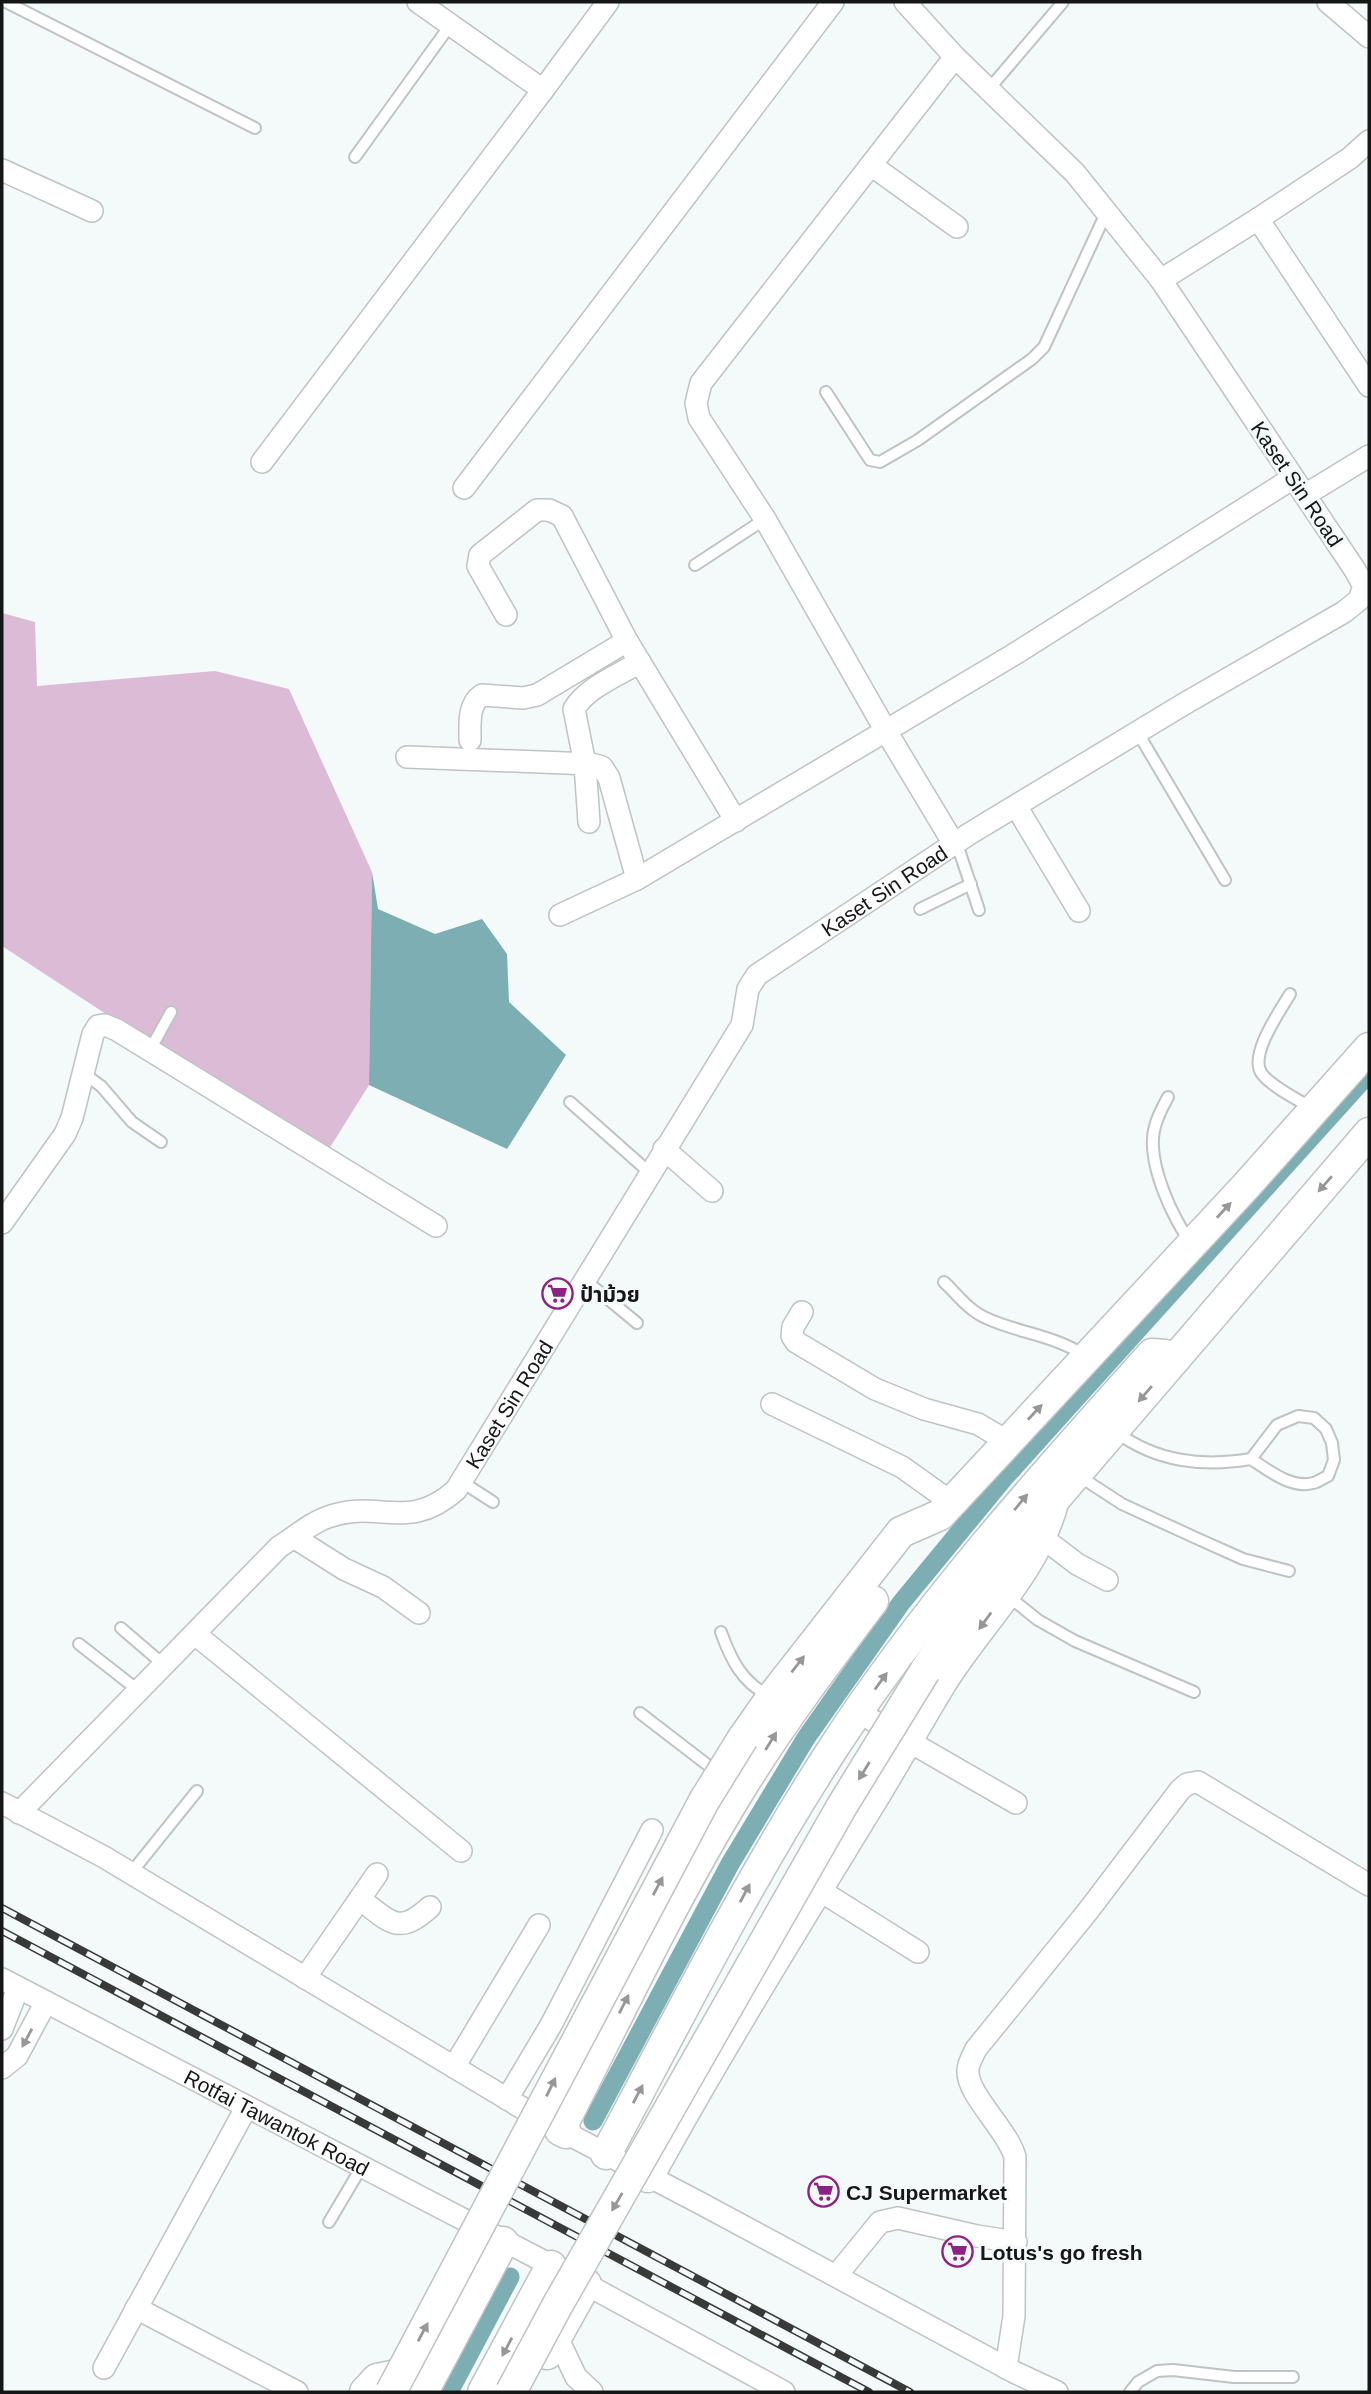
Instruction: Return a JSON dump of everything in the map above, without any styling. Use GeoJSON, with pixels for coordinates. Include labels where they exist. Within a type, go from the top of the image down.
{"type":"FeatureCollection","features":[{"type":"Feature","properties":{"kind":"street"},"geometry":{"type":"LineString","coordinates":[[418,2],[543,90]]}},
{"type":"Feature","properties":{"kind":"street"},"geometry":{"type":"LineString","coordinates":[[262,462],[608,2]]}},
{"type":"Feature","properties":{"kind":"street"},"geometry":{"type":"LineString","coordinates":[[464,488],[833,2]]}},
{"type":"Feature","properties":{"kind":"street","name":"Kaset Sin Road"},"geometry":{"type":"LineString","coordinates":[[10,1808],[139,1690],[279,1547],[329,1516],[356,1510],[410,1514],[445,1499],[462,1482],[742,1025],[748,989],[757,975],[954,844],[1345,612],[1359,600],[1364,586],[1161,280],[1075,173],[955,57],[905,2]]}},
{"type":"Feature","properties":{"kind":"street"},"geometry":{"type":"LineString","coordinates":[[1328,2],[1369,37]]}},
{"type":"Feature","properties":{"kind":"street"},"geometry":{"type":"LineString","coordinates":[[954,844],[765,519],[699,418],[696,403],[701,383],[955,57]]}},
{"type":"Feature","properties":{"kind":"street"},"geometry":{"type":"LineString","coordinates":[[1161,280],[1350,158],[1369,141]]}},
{"type":"Feature","properties":{"kind":"street"},"geometry":{"type":"LineString","coordinates":[[871,165],[957,228]]}},
{"type":"Feature","properties":{"kind":"street"},"geometry":{"type":"LineString","coordinates":[[2,170],[92,211]]}},
{"type":"Feature","properties":{"kind":"street"},"geometry":{"type":"LineString","coordinates":[[1258,219],[1369,386]]}},
{"type":"Feature","properties":{"kind":"street"},"geometry":{"type":"LineString","coordinates":[[560,915],[637,879],[1299,486],[1369,456]]}},
{"type":"Feature","properties":{"kind":"street"},"geometry":{"type":"LineString","coordinates":[[506,615],[478,566],[478,560],[484,550],[537,510],[549,510],[562,516],[627,641],[736,821]]}},
{"type":"Feature","properties":{"kind":"street"},"geometry":{"type":"LineString","coordinates":[[470,740],[473,704],[482,695],[523,698],[537,695],[627,641]]}},
{"type":"Feature","properties":{"kind":"street"},"geometry":{"type":"LineString","coordinates":[[589,822],[585,764],[575,709],[582,699],[640,662]]}},
{"type":"Feature","properties":{"kind":"street"},"geometry":{"type":"LineString","coordinates":[[407,757],[603,767],[609,778],[637,879]]}},
{"type":"Feature","properties":{"kind":"street"},"geometry":{"type":"LineString","coordinates":[[1016,806],[1079,911]]}},
{"type":"Feature","properties":{"kind":"street"},"geometry":{"type":"LineString","coordinates":[[2,1223],[65,1134],[72,1118],[93,1034],[98,1026],[105,1025],[150,1049],[436,1226]]}},
{"type":"Feature","properties":{"kind":"street"},"geometry":{"type":"LineString","coordinates":[[391,2392],[704,1801],[731,1782],[791,1711],[946,1508],[1369,1048]]}},
{"type":"Feature","properties":{"kind":"street"},"geometry":{"type":"LineString","coordinates":[[511,2392],[557,2306],[842,1806],[925,1671],[996,1587],[1035,1532],[1054,1499],[1369,1133]]}},
{"type":"Feature","properties":{"kind":"street"},"geometry":{"type":"LineString","coordinates":[[664,1149],[712,1191]]}},
{"type":"Feature","properties":{"kind":"street"},"geometry":{"type":"LineString","coordinates":[[802,1312],[793,1327],[792,1336],[796,1342],[841,1371],[901,1400],[978,1424],[1007,1441]]}},
{"type":"Feature","properties":{"kind":"street"},"geometry":{"type":"LineString","coordinates":[[606,2154],[754,1877],[858,1712],[925,1620],[967,1568],[1045,1474],[1152,1354],[1165,1355],[1175,1360]]}},
{"type":"Feature","properties":{"kind":"street"},"geometry":{"type":"LineString","coordinates":[[772,1404],[902,1467],[946,1508]]}},
{"type":"Feature","properties":{"kind":"street"},"geometry":{"type":"LineString","coordinates":[[563,2132],[672,1910],[731,1782],[743,1738],[771,1698],[901,1532],[946,1508]]}},
{"type":"Feature","properties":{"kind":"street"},"geometry":{"type":"LineString","coordinates":[[1035,1532],[1077,1564],[1107,1580]]}},
{"type":"Feature","properties":{"kind":"street"},"geometry":{"type":"LineString","coordinates":[[295,1538],[344,1569],[383,1587],[419,1613]]}},
{"type":"Feature","properties":{"kind":"street"},"geometry":{"type":"LineString","coordinates":[[648,2177],[816,1888],[866,1810],[996,1587]]}},
{"type":"Feature","properties":{"kind":"street"},"geometry":{"type":"LineString","coordinates":[[195,1634],[461,1851]]}},
{"type":"Feature","properties":{"kind":"street"},"geometry":{"type":"LineString","coordinates":[[858,1712],[1016,1803]]}},
{"type":"Feature","properties":{"kind":"street"},"geometry":{"type":"LineString","coordinates":[[1006,2368],[1014,2316],[1015,2157],[1012,2146],[973,2089],[968,2071],[976,2049],[1187,1784],[1198,1782],[1369,1885]]}},
{"type":"Feature","properties":{"kind":"street"},"geometry":{"type":"LineString","coordinates":[[10,1808],[131,1873],[563,2132],[1006,2368],[1057,2392]]}},
{"type":"Feature","properties":{"kind":"street"},"geometry":{"type":"LineString","coordinates":[[507,2099],[551,2025],[652,1830]]}},
{"type":"Feature","properties":{"kind":"street"},"geometry":{"type":"LineString","coordinates":[[305,1978],[377,1874]]}},
{"type":"Feature","properties":{"kind":"street"},"geometry":{"type":"LineString","coordinates":[[816,1888],[918,1952]]}},
{"type":"Feature","properties":{"kind":"street"},"geometry":{"type":"LineString","coordinates":[[360,1899],[386,1919],[404,1924],[414,1922],[430,1907]]}},
{"type":"Feature","properties":{"kind":"street"},"geometry":{"type":"LineString","coordinates":[[454,2067],[539,1925]]}},
{"type":"Feature","properties":{"kind":"street"},"geometry":{"type":"LineString","coordinates":[[2,2029],[10,1983]]}},
{"type":"Feature","properties":{"kind":"street","name":"Rotfai Tawantok Road"},"geometry":{"type":"LineString","coordinates":[[10,1983],[586,2284],[784,2392]]}},
{"type":"Feature","properties":{"kind":"street"},"geometry":{"type":"LineString","coordinates":[[2,2068],[18,2056],[46,2002]]}},
{"type":"Feature","properties":{"kind":"street"},"geometry":{"type":"LineString","coordinates":[[104,2368],[246,2108]]}},
{"type":"Feature","properties":{"kind":"street"},"geometry":{"type":"LineString","coordinates":[[836,2276],[880,2222],[898,2218],[1016,2242]]}},
{"type":"Feature","properties":{"kind":"street"},"geometry":{"type":"LineString","coordinates":[[465,2222],[468,2308]]}},
{"type":"Feature","properties":{"kind":"street"},"geometry":{"type":"LineString","coordinates":[[365,2392],[377,2379],[430,2380],[503,2242]]}},
{"type":"Feature","properties":{"kind":"street"},"geometry":{"type":"LineString","coordinates":[[483,2392],[551,2266]]}},
{"type":"Feature","properties":{"kind":"street"},"geometry":{"type":"LineString","coordinates":[[527,2392],[586,2284]]}},
{"type":"Feature","properties":{"kind":"street"},"geometry":{"type":"LineString","coordinates":[[136,2308],[297,2392]]}},
{"type":"Feature","properties":{"kind":"street"},"geometry":{"type":"LineString","coordinates":[[528,2309],[560,2332],[576,2377],[592,2392]]}},
{"type":"Feature","properties":{"kind":"lane"},"geometry":{"type":"LineString","coordinates":[[6,2],[255,128]]}},
{"type":"Feature","properties":{"kind":"lane"},"geometry":{"type":"LineString","coordinates":[[989,89],[1063,2]]}},
{"type":"Feature","properties":{"kind":"lane"},"geometry":{"type":"LineString","coordinates":[[355,157],[452,24]]}},
{"type":"Feature","properties":{"kind":"lane"},"geometry":{"type":"LineString","coordinates":[[826,392],[870,460],[880,462],[918,440],[1032,359],[1044,347],[1106,213]]}},
{"type":"Feature","properties":{"kind":"lane"},"geometry":{"type":"LineString","coordinates":[[695,565],[765,519]]}},
{"type":"Feature","properties":{"kind":"lane"},"geometry":{"type":"LineString","coordinates":[[1138,733],[1225,880]]}},
{"type":"Feature","properties":{"kind":"lane"},"geometry":{"type":"LineString","coordinates":[[954,844],[960,853],[979,911]]}},
{"type":"Feature","properties":{"kind":"lane"},"geometry":{"type":"LineString","coordinates":[[920,909],[971,884]]}},
{"type":"Feature","properties":{"kind":"lane"},"geometry":{"type":"LineString","coordinates":[[1290,994],[1263,1043],[1257,1060],[1261,1073],[1314,1110]]}},
{"type":"Feature","properties":{"kind":"lane"},"geometry":{"type":"LineString","coordinates":[[150,1049],[171,1012]]}},
{"type":"Feature","properties":{"kind":"lane"},"geometry":{"type":"LineString","coordinates":[[83,1073],[101,1086],[132,1122],[161,1142]]}},
{"type":"Feature","properties":{"kind":"lane"},"geometry":{"type":"LineString","coordinates":[[1168,1097],[1156,1120],[1154,1160],[1168,1202],[1191,1244]]}},
{"type":"Feature","properties":{"kind":"lane"},"geometry":{"type":"LineString","coordinates":[[569,1102],[650,1173]]}},
{"type":"Feature","properties":{"kind":"lane"},"geometry":{"type":"LineString","coordinates":[[585,1280],[637,1323]]}},
{"type":"Feature","properties":{"kind":"lane"},"geometry":{"type":"LineString","coordinates":[[944,1282],[975,1312],[986,1318],[1055,1339],[1086,1357]]}},
{"type":"Feature","properties":{"kind":"lane"},"geometry":{"type":"LineString","coordinates":[[1114,1430],[1133,1444],[1159,1455],[1194,1463],[1229,1463],[1251,1459],[1277,1425],[1298,1416],[1314,1418],[1326,1429],[1332,1443],[1334,1460],[1328,1476],[1312,1484],[1293,1482],[1274,1474],[1251,1459]]}},
{"type":"Feature","properties":{"kind":"lane"},"geometry":{"type":"LineString","coordinates":[[1076,1474],[1122,1504],[1242,1559],[1289,1570]]}},
{"type":"Feature","properties":{"kind":"lane"},"geometry":{"type":"LineString","coordinates":[[462,1482],[494,1502]]}},
{"type":"Feature","properties":{"kind":"lane"},"geometry":{"type":"LineString","coordinates":[[996,1587],[1038,1620],[1074,1641],[1194,1692]]}},
{"type":"Feature","properties":{"kind":"lane"},"geometry":{"type":"LineString","coordinates":[[121,1628],[164,1665]]}},
{"type":"Feature","properties":{"kind":"lane"},"geometry":{"type":"LineString","coordinates":[[721,1632],[729,1654],[742,1676],[754,1689],[771,1698]]}},
{"type":"Feature","properties":{"kind":"lane"},"geometry":{"type":"LineString","coordinates":[[79,1644],[139,1690]]}},
{"type":"Feature","properties":{"kind":"lane"},"geometry":{"type":"LineString","coordinates":[[640,1713],[731,1782]]}},
{"type":"Feature","properties":{"kind":"lane"},"geometry":{"type":"LineString","coordinates":[[131,1873],[197,1791]]}},
{"type":"Feature","properties":{"kind":"lane"},"geometry":{"type":"LineString","coordinates":[[329,2222],[361,2168]]}},
{"type":"Feature","properties":{"kind":"lane"},"geometry":{"type":"LineString","coordinates":[[1130,2392],[1138,2382],[1157,2371],[1173,2370],[1234,2377],[1293,2377]]}},
{"type":"Feature","properties":{"kind":"shaded area"},"geometry":{"type":"Polygon","coordinates":[[[2,613],[35,622],[37,686],[215,671],[289,689],[372,872],[369,1085],[329,1149],[109,1016],[2,946],[2,613]]]}},
{"type":"Feature","properties":{"kind":"water"},"geometry":{"type":"Polygon","coordinates":[[[372,872],[378,909],[435,934],[482,919],[507,954],[509,1002],[566,1055],[507,1149],[369,1085],[372,872]]]}},
{"type":"Feature","properties":{"kind":"waterway"},"geometry":{"type":"LineString","coordinates":[[593,2121],[730,1864],[806,1738],[901,1603],[1004,1478],[1369,1073]]}},
{"type":"Feature","properties":{"kind":"waterway"},"geometry":{"type":"LineString","coordinates":[[449,2392],[510,2277]]}},
{"type":"Feature","properties":{"kind":"railway"},"geometry":{"type":"LineString","coordinates":[[2,1908],[910,2392]]}},
{"type":"Feature","properties":{"kind":"railway"},"geometry":{"type":"LineString","coordinates":[[2,1931],[869,2392]]}},
{"type":"Feature","properties":{"kind":"place","name":"ป้าม้วย"},"geometry":{"type":"Point","coordinates":[557,1294]}},
{"type":"Feature","properties":{"kind":"place","name":"CJ Supermarket"},"geometry":{"type":"Point","coordinates":[823,2192]}},
{"type":"Feature","properties":{"kind":"place","name":"Lotus's go fresh"},"geometry":{"type":"Point","coordinates":[957,2252]}}]}
